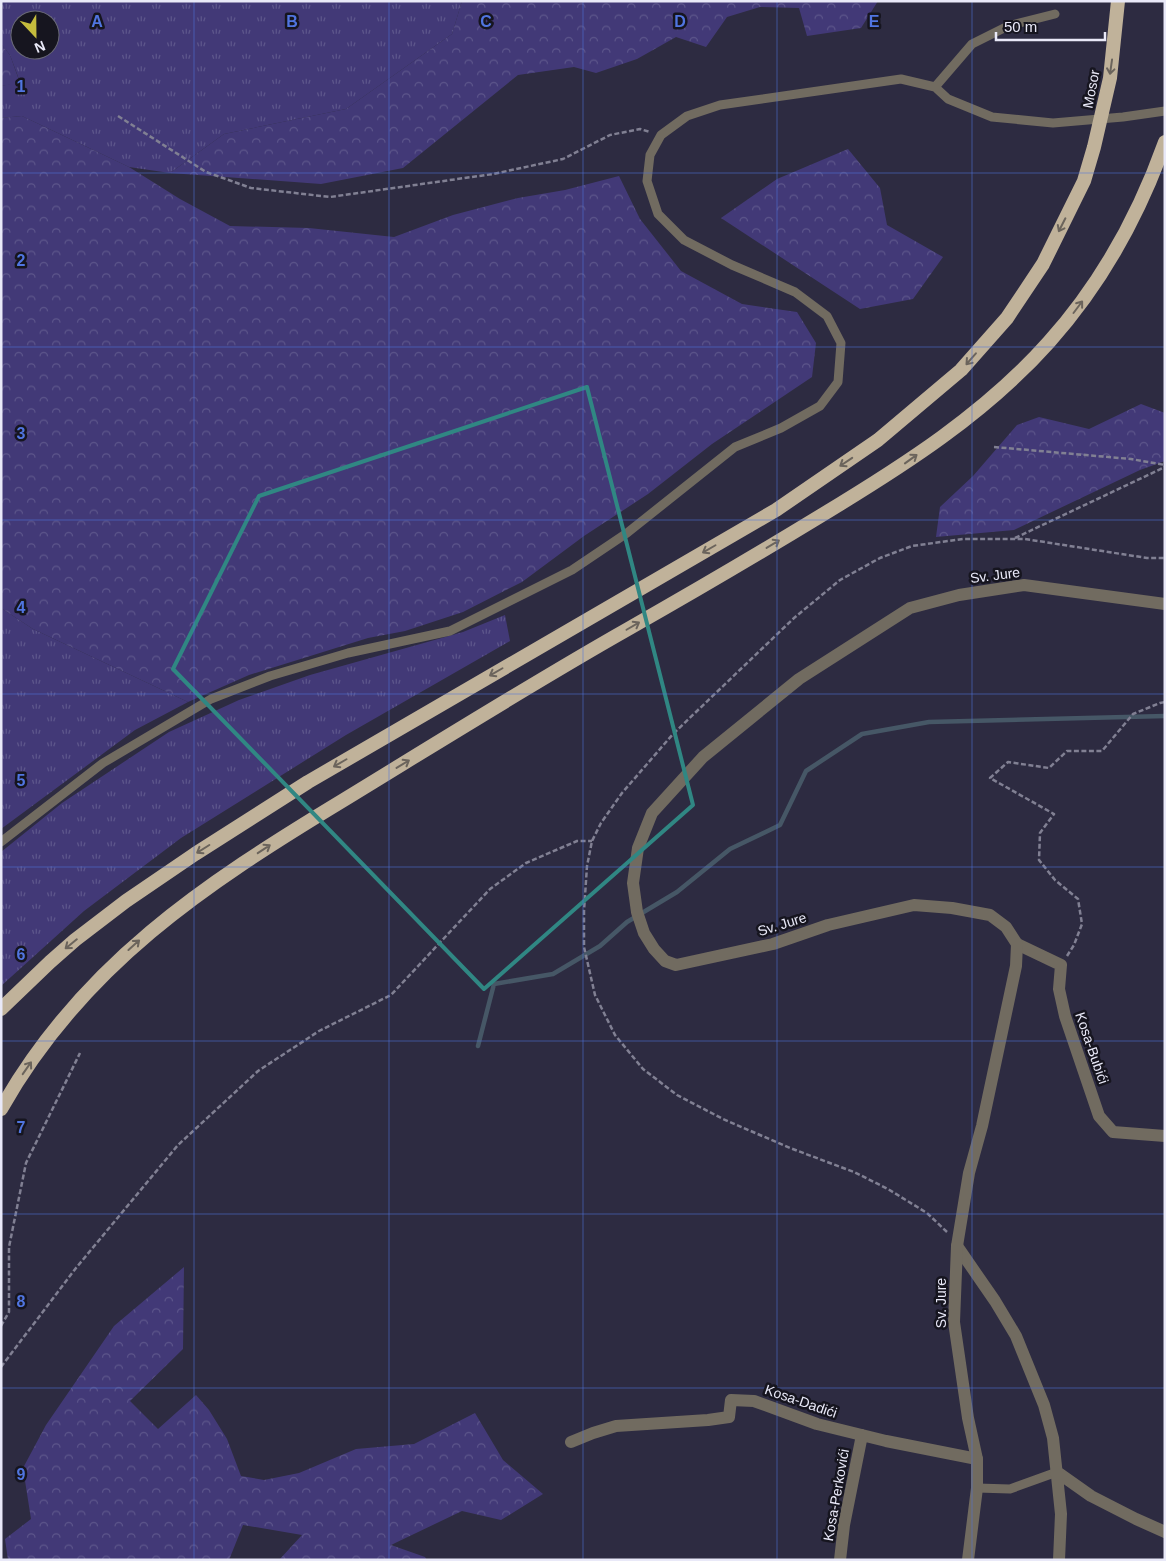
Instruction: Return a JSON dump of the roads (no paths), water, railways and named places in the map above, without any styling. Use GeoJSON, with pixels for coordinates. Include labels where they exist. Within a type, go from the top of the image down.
{"type":"FeatureCollection","features":[{"type":"Feature","properties":{"kind":"highway","name":"Mosor"},"geometry":{"type":"LineString","coordinates":[[1,1009],[75,940],[126,901],[195,854],[308,782],[776,510],[878,440],[961,370],[1007,318],[1042,264],[1084,182],[1110,78],[1118,1]]}},
{"type":"Feature","properties":{"kind":"highway"},"geometry":{"type":"LineString","coordinates":[[1,1109],[44,1043],[94,984],[150,931],[181,906],[290,832],[590,650],[728,572],[892,472],[990,401],[1047,345],[1082,302],[1119,244],[1146,190],[1165,142]]}},
{"type":"Feature","properties":{"kind":"street","name":"Sv. Jure"},"geometry":{"type":"LineString","coordinates":[[968,1560],[977,1488],[977,1459],[968,1418],[954,1322],[956,1246],[969,1173],[982,1126],[1016,966],[1017,944],[1006,927],[990,914],[914,905],[828,925],[773,944],[676,965],[665,961],[654,949],[641,925],[633,883],[638,848],[652,813],[703,757],[799,678],[910,608],[959,595],[1024,585],[1165,604]]}},
{"type":"Feature","properties":{"kind":"street","name":"Kosa-Bubići"},"geometry":{"type":"LineString","coordinates":[[1017,944],[1061,965],[1059,989],[1065,1016],[1099,1116],[1113,1132],[1165,1136]]}},
{"type":"Feature","properties":{"kind":"street"},"geometry":{"type":"LineString","coordinates":[[956,1246],[995,1301],[1016,1336],[1044,1405],[1053,1438],[1057,1472],[1061,1514],[1059,1560]]}},
{"type":"Feature","properties":{"kind":"street","name":"Kosa-Dadići"},"geometry":{"type":"LineString","coordinates":[[571,1442],[616,1426],[699,1421],[729,1417],[731,1400],[754,1401],[817,1424],[977,1459]]}},
{"type":"Feature","properties":{"kind":"street","name":"Kosa-Perkovići"},"geometry":{"type":"LineString","coordinates":[[840,1560],[844,1525],[862,1435]]}},
{"type":"Feature","properties":{"kind":"street"},"geometry":{"type":"LineString","coordinates":[[1057,1472],[1091,1496],[1165,1532]]}},
{"type":"Feature","properties":{"kind":"lane"},"geometry":{"type":"LineString","coordinates":[[935,87],[972,44],[1008,26],[1055,14]]}},
{"type":"Feature","properties":{"kind":"lane"},"geometry":{"type":"LineString","coordinates":[[1,842],[103,763],[211,699],[270,676],[348,653],[450,631],[572,570],[627,533],[735,448],[781,428],[820,406],[838,382],[841,343],[826,316],[795,292],[732,265],[684,240],[658,214],[647,181],[650,155],[662,135],[688,116],[720,105],[901,78],[935,87],[948,99],[992,117],[1053,123],[1123,118],[1165,111]]}},
{"type":"Feature","properties":{"kind":"lane"},"geometry":{"type":"LineString","coordinates":[[977,1488],[1010,1489],[1057,1472]]}},
{"type":"Feature","properties":{"kind":"waterway"},"geometry":{"type":"LineString","coordinates":[[478,1046],[494,984],[553,974],[600,946],[627,922],[677,892],[730,849],[780,825],[806,771],[862,734],[929,722],[1165,716]]}}]}
